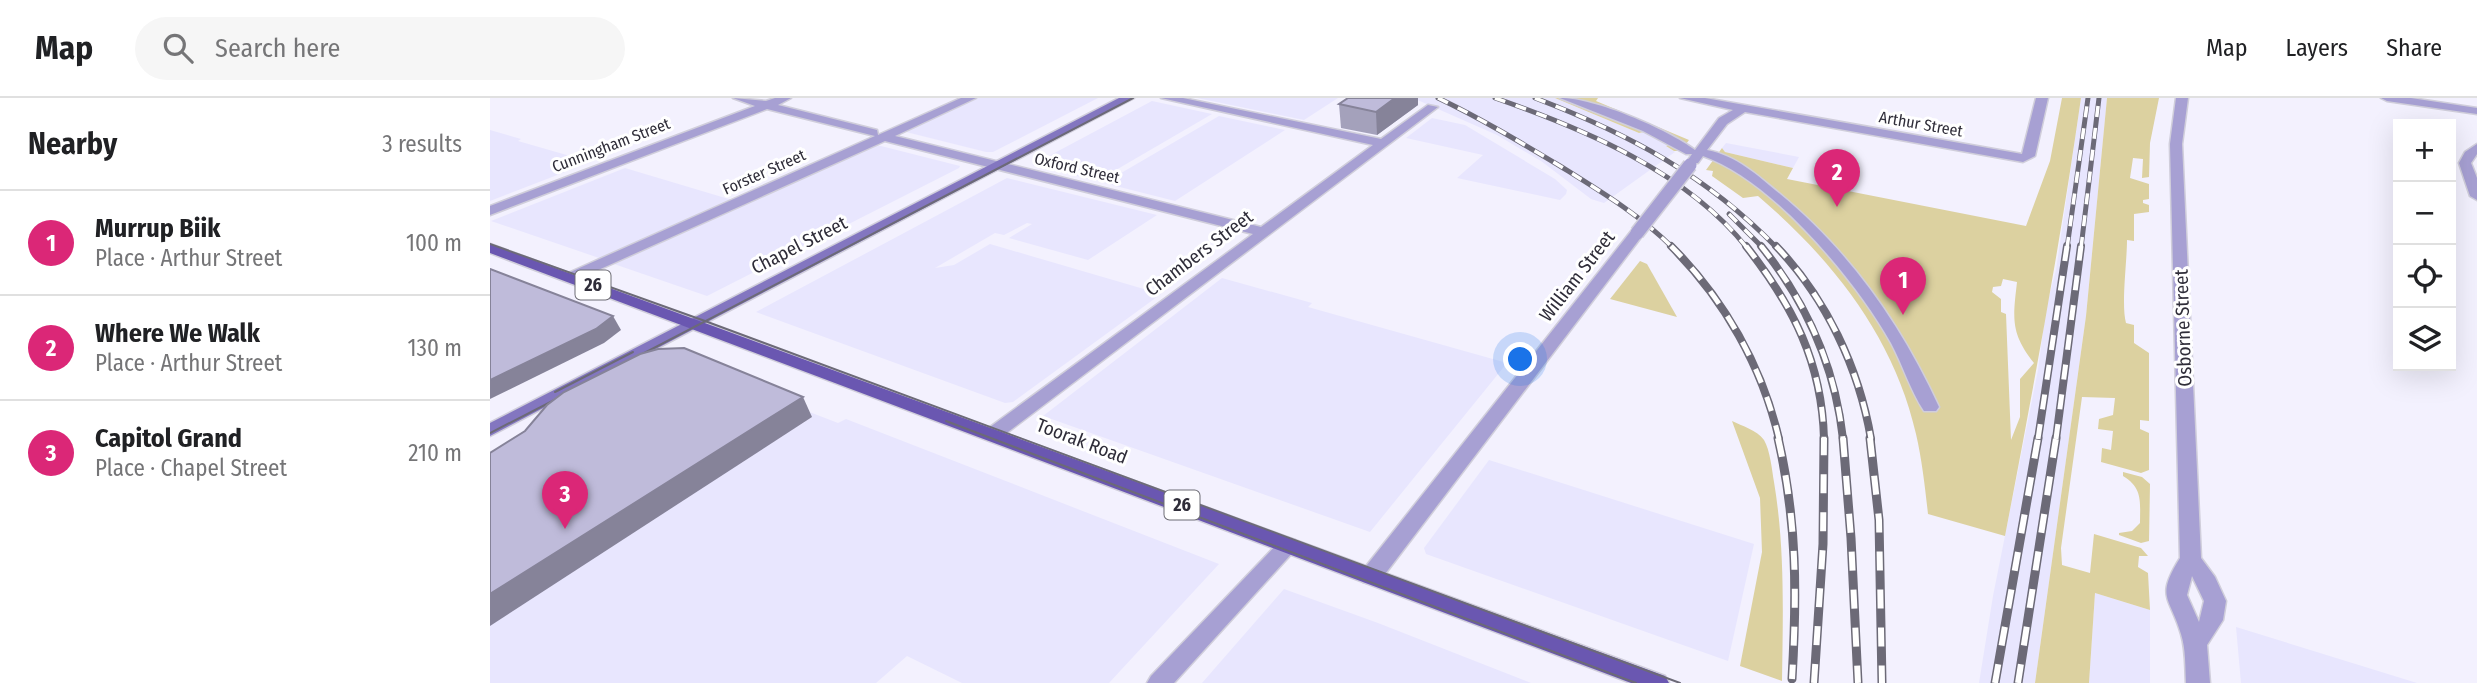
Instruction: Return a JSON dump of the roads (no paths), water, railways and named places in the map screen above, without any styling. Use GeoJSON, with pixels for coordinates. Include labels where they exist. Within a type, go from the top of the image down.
{"type":"FeatureCollection","features":[{"type":"Feature","properties":{"kind":"main road","name":"Toorak Road"},"geometry":{"type":"LineString","coordinates":[[490,248],[1657,683]]}},
{"type":"Feature","properties":{"kind":"street","name":"Oxford Street"},"geometry":{"type":"LineString","coordinates":[[739,98],[1263,232]]}},
{"type":"Feature","properties":{"kind":"street","name":"Cunningham Street"},"geometry":{"type":"LineString","coordinates":[[490,211],[785,98]]}},
{"type":"Feature","properties":{"kind":"street","name":"Forster Street"},"geometry":{"type":"LineString","coordinates":[[571,277],[878,135],[970,98]]}},
{"type":"Feature","properties":{"kind":"street","name":"Chapel Street"},"geometry":{"type":"LineString","coordinates":[[490,430],[1128,98]]}},
{"type":"Feature","properties":{"kind":"street"},"geometry":{"type":"LineString","coordinates":[[1167,98],[1381,143]]}},
{"type":"Feature","properties":{"kind":"street"},"geometry":{"type":"LineString","coordinates":[[1566,98],[1647,128],[1690,158]]}},
{"type":"Feature","properties":{"kind":"street","name":"Arthur Street"},"geometry":{"type":"LineString","coordinates":[[1686,98],[2026,158],[2042,98]]}},
{"type":"Feature","properties":{"kind":"street","name":"Osborne Street"},"geometry":{"type":"LineString","coordinates":[[2182,98],[2176,144],[2191,559],[2175,586],[2176,599],[2195,643],[2198,683]]}},
{"type":"Feature","properties":{"kind":"street"},"geometry":{"type":"LineString","coordinates":[[2387,98],[2477,111]]}},
{"type":"Feature","properties":{"kind":"street","name":"Chambers Street"},"geometry":{"type":"LineString","coordinates":[[993,434],[1432,107]]}},
{"type":"Feature","properties":{"kind":"street","name":"William Street"},"geometry":{"type":"LineString","coordinates":[[1371,576],[1637,233],[1690,158],[1723,121],[1744,108]]}},
{"type":"Feature","properties":{"kind":"street"},"geometry":{"type":"LineString","coordinates":[[2477,148],[2465,163],[2477,196]]}},
{"type":"Feature","properties":{"kind":"street"},"geometry":{"type":"LineString","coordinates":[[1708,154],[1727,158],[1735,164],[1779,199],[1834,251],[1879,306],[1898,336],[1930,407]]}},
{"type":"Feature","properties":{"kind":"street"},"geometry":{"type":"LineString","coordinates":[[1159,683],[1288,545]]}},
{"type":"Feature","properties":{"kind":"street"},"geometry":{"type":"LineString","coordinates":[[2191,559],[2209,583],[2216,611],[2211,625],[2195,643]]}},
{"type":"Feature","properties":{"kind":"tram line"},"geometry":{"type":"LineString","coordinates":[[705,321],[1133,98]]}},
{"type":"Feature","properties":{"kind":"tram line"},"geometry":{"type":"LineString","coordinates":[[490,244],[705,321]]}},
{"type":"Feature","properties":{"kind":"tram line"},"geometry":{"type":"LineString","coordinates":[[627,362],[705,321]]}},
{"type":"Feature","properties":{"kind":"tram line"},"geometry":{"type":"LineString","coordinates":[[705,321],[1680,683]]}},
{"type":"Feature","properties":{"kind":"tram line"},"geometry":{"type":"LineString","coordinates":[[555,392],[633,352]]}},
{"type":"Feature","properties":{"kind":"tram line"},"geometry":{"type":"LineString","coordinates":[[490,433],[568,393]]}},
{"type":"Feature","properties":{"kind":"tram line"},"geometry":{"type":"LineString","coordinates":[[946,421],[1636,683]]}},
{"type":"Feature","properties":{"kind":"railway"},"geometry":{"type":"LineString","coordinates":[[1438,98],[1500,130],[1590,185],[1633,214],[1672,247]]}},
{"type":"Feature","properties":{"kind":"railway"},"geometry":{"type":"LineString","coordinates":[[1495,98],[1598,139],[1664,175],[1723,221],[1747,248]]}},
{"type":"Feature","properties":{"kind":"railway"},"geometry":{"type":"LineString","coordinates":[[1535,98],[1602,126],[1665,159],[1722,199],[1777,248]]}},
{"type":"Feature","properties":{"kind":"railway"},"geometry":{"type":"LineString","coordinates":[[2067,248],[2088,98]]}},
{"type":"Feature","properties":{"kind":"railway"},"geometry":{"type":"LineString","coordinates":[[2081,248],[2099,98]]}},
{"type":"Feature","properties":{"kind":"railway"},"geometry":{"type":"LineString","coordinates":[[1729,214],[1761,246]]}},
{"type":"Feature","properties":{"kind":"railway"},"geometry":{"type":"LineString","coordinates":[[1746,246],[1778,291],[1802,336],[1818,385],[1824,439]]}},
{"type":"Feature","properties":{"kind":"railway"},"geometry":{"type":"LineString","coordinates":[[1761,246],[1792,290],[1816,336],[1833,386],[1843,439]]}},
{"type":"Feature","properties":{"kind":"railway"},"geometry":{"type":"LineString","coordinates":[[1776,246],[1810,288],[1838,335],[1858,386],[1871,439]]}},
{"type":"Feature","properties":{"kind":"railway"},"geometry":{"type":"LineString","coordinates":[[2038,439],[2067,246]]}},
{"type":"Feature","properties":{"kind":"railway"},"geometry":{"type":"LineString","coordinates":[[2056,439],[2081,246]]}},
{"type":"Feature","properties":{"kind":"railway"},"geometry":{"type":"LineString","coordinates":[[1672,247],[1708,288],[1738,335],[1762,386],[1779,439]]}},
{"type":"Feature","properties":{"kind":"railway"},"geometry":{"type":"LineString","coordinates":[[1778,438],[1789,499],[1794,558],[1792,679]]}},
{"type":"Feature","properties":{"kind":"railway"},"geometry":{"type":"LineString","coordinates":[[1843,438],[1858,683]]}},
{"type":"Feature","properties":{"kind":"railway"},"geometry":{"type":"LineString","coordinates":[[1870,438],[1879,520],[1882,683]]}},
{"type":"Feature","properties":{"kind":"railway"},"geometry":{"type":"LineString","coordinates":[[1995,683],[2038,438]]}},
{"type":"Feature","properties":{"kind":"railway"},"geometry":{"type":"LineString","coordinates":[[2018,683],[2056,438]]}},
{"type":"Feature","properties":{"kind":"railway"},"geometry":{"type":"LineString","coordinates":[[1814,683],[1823,544],[1824,439]]}},
{"type":"Feature","properties":{"kind":"place","name":"Where We Walk"},"geometry":{"type":"Point","coordinates":[1837,207]}},
{"type":"Feature","properties":{"kind":"place","name":"Murrup Biik"},"geometry":{"type":"Point","coordinates":[1903,315]}},
{"type":"Feature","properties":{"kind":"place","name":"Capitol Grand"},"geometry":{"type":"Point","coordinates":[565,529]}}]}
